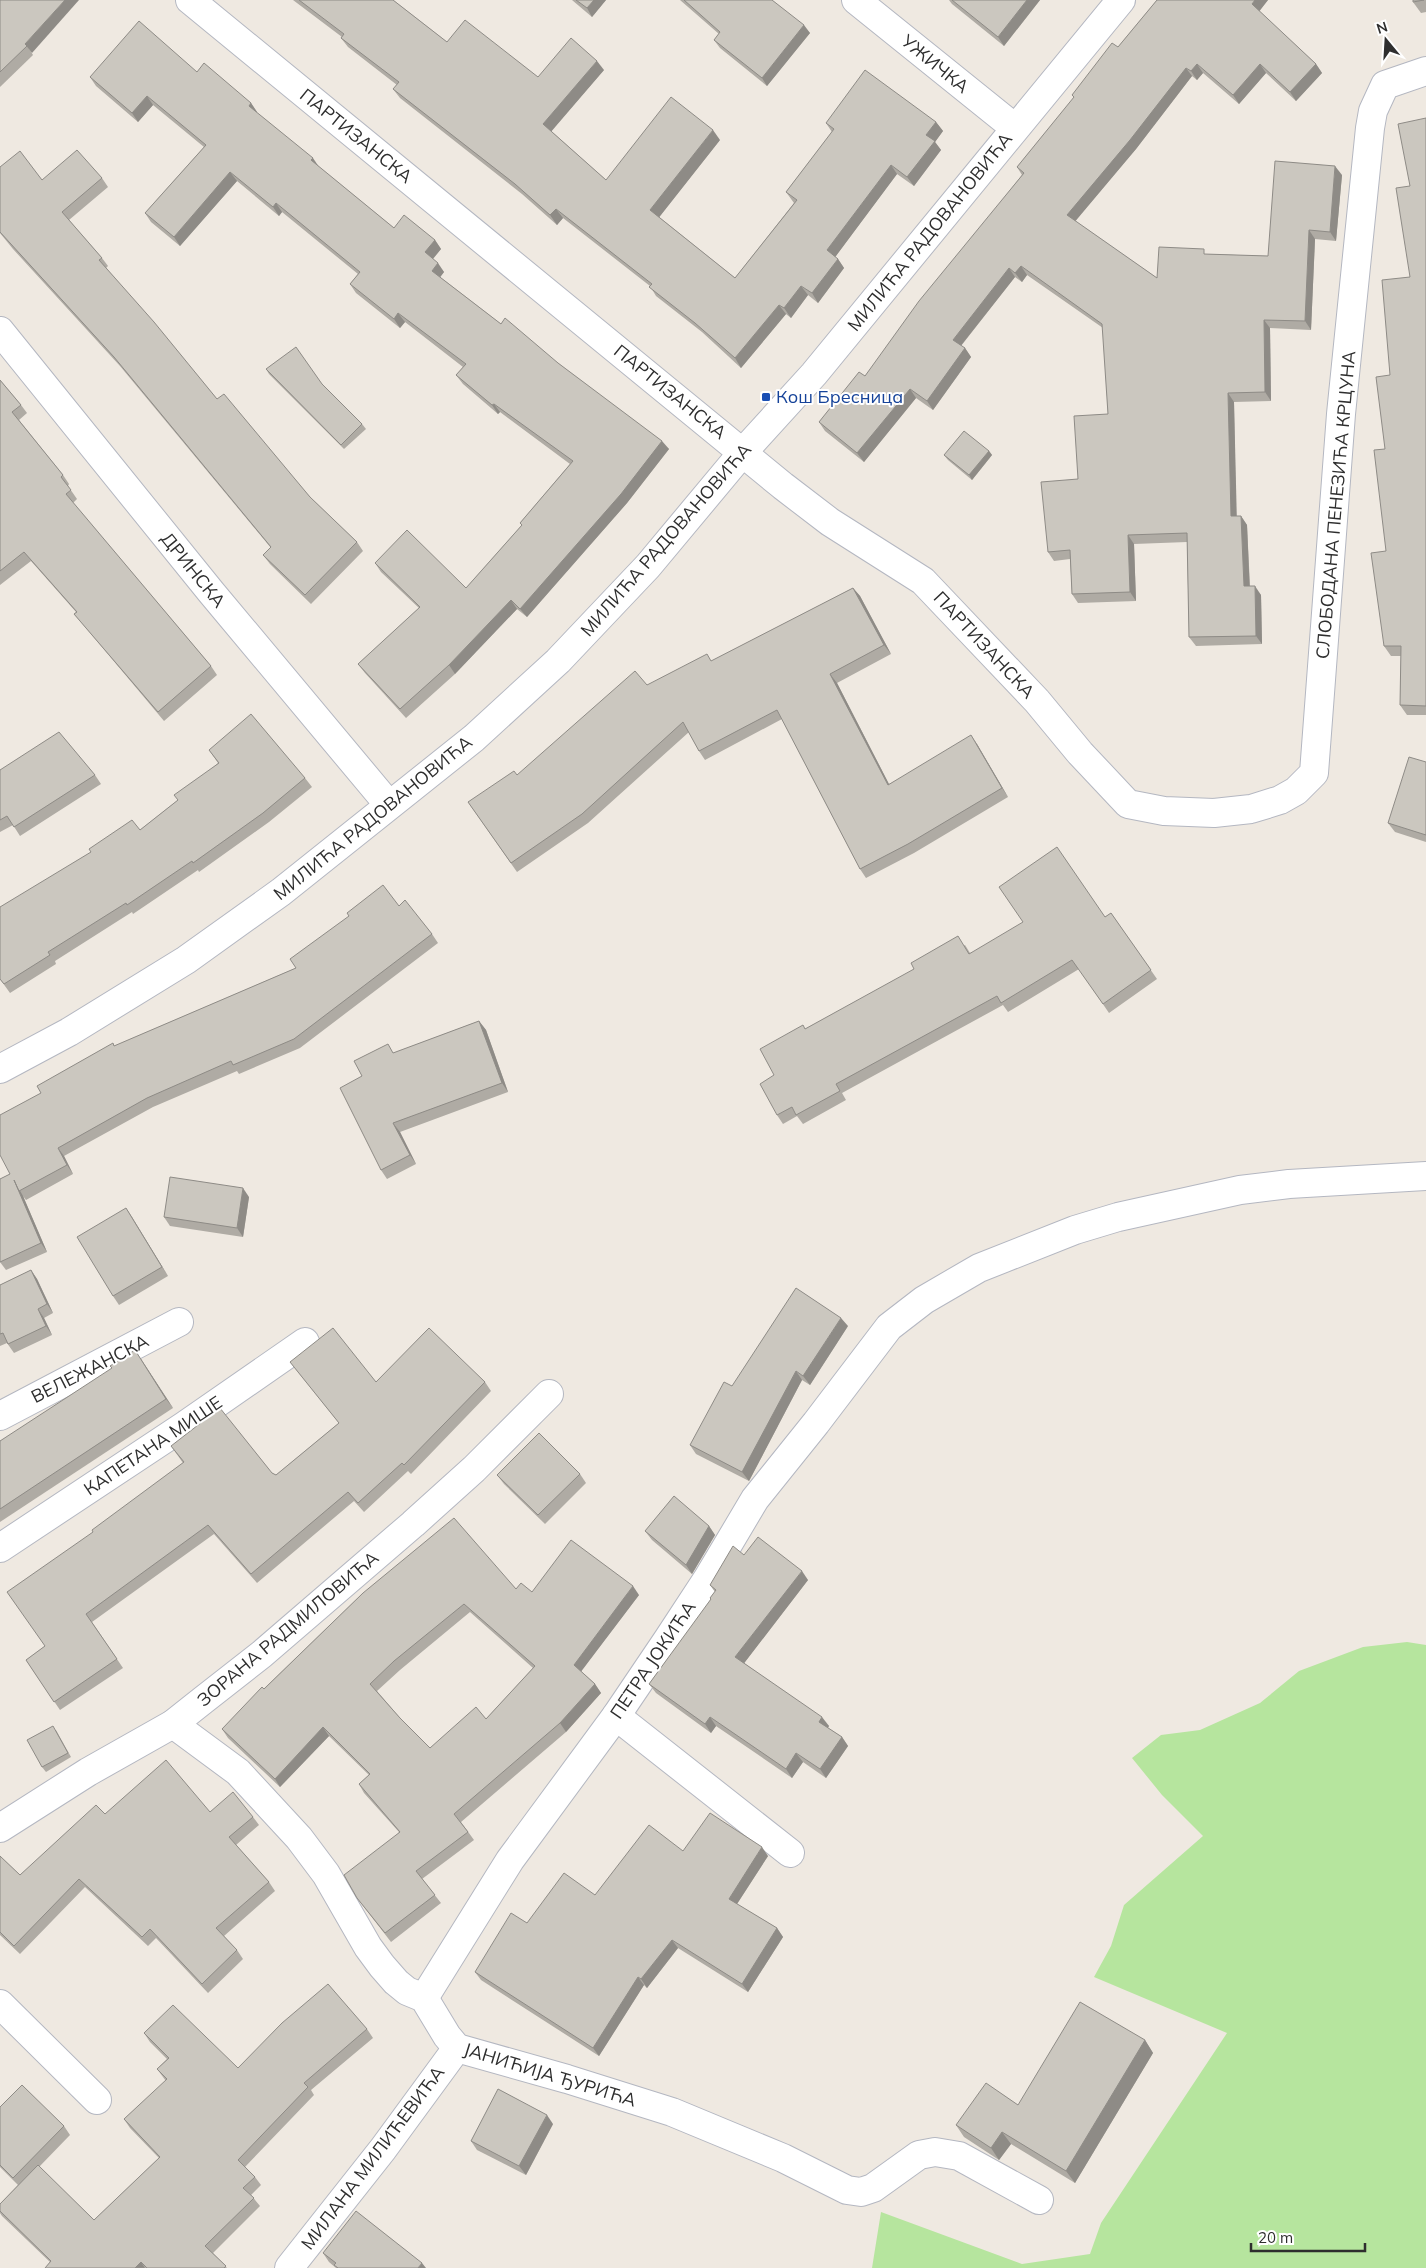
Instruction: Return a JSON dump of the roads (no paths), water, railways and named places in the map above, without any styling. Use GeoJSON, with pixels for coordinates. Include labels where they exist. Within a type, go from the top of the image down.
{"type":"FeatureCollection","features":[{"type":"Feature","properties":{"kind":"street","name":"ПАРТИЗАНСКА"},"geometry":{"type":"LineString","coordinates":[[190,0],[830,522],[923,581],[1037,701],[1080,753],[1128,804]]}},
{"type":"Feature","properties":{"kind":"street","name":"УЖИЧКА"},"geometry":{"type":"LineString","coordinates":[[856,0],[1015,128]]}},
{"type":"Feature","properties":{"kind":"street","name":"МИЛИЋА РАДОВАНОВИЋА"},"geometry":{"type":"LineString","coordinates":[[0,1069],[69,1032],[186,960],[281,892],[474,738],[558,661],[648,566],[743,452],[814,374],[1120,0]]}},
{"type":"Feature","properties":{"kind":"street","name":"СЛОБОДАНА ПЕНЕЗИЋА КРЦУНА"},"geometry":{"type":"LineString","coordinates":[[1128,804],[1164,811],[1214,813],[1250,809],[1280,800],[1296,791],[1314,773],[1341,414],[1370,128],[1376,104],[1385,86],[1426,71]]}},
{"type":"Feature","properties":{"kind":"street","name":"ДРИНСКА"},"geometry":{"type":"LineString","coordinates":[[0,332],[270,664],[389,805]]}},
{"type":"Feature","properties":{"kind":"street","name":"ПЕТРА ЈОКИЋА"},"geometry":{"type":"LineString","coordinates":[[424,1998],[510,1860],[616,1716],[708,1578],[755,1499],[889,1327],[924,1300],[979,1268],[1075,1230],[1118,1217],[1223,1194],[1289,1184],[1426,1176]]}},
{"type":"Feature","properties":{"kind":"street","name":"ВЕЛЕЖАНСКА"},"geometry":{"type":"LineString","coordinates":[[0,1416],[180,1322]]}},
{"type":"Feature","properties":{"kind":"street","name":"КАПЕТАНА МИШЕ"},"geometry":{"type":"LineString","coordinates":[[0,1548],[184,1426],[305,1342]]}},
{"type":"Feature","properties":{"kind":"street","name":"ЗОРАНА РАДМИЛОВИЋА"},"geometry":{"type":"LineString","coordinates":[[0,1828],[88,1772],[173,1724],[262,1654],[413,1524],[474,1468],[549,1394]]}},
{"type":"Feature","properties":{"kind":"street"},"geometry":{"type":"LineString","coordinates":[[616,1716],[790,1854]]}},
{"type":"Feature","properties":{"kind":"street"},"geometry":{"type":"LineString","coordinates":[[173,1724],[238,1772],[269,1803],[326,1874],[364,1941],[382,1966],[407,1991],[424,1998]]}},
{"type":"Feature","properties":{"kind":"street","name":"ЈАНИЋИЈА ЂУРИЋА"},"geometry":{"type":"LineString","coordinates":[[424,1998],[446,2036],[457,2048],[672,2112],[783,2158],[848,2190],[861,2192],[873,2188],[919,2155],[935,2152],[959,2156],[1039,2200]]}},
{"type":"Feature","properties":{"kind":"street"},"geometry":{"type":"LineString","coordinates":[[0,2004],[97,2100]]}},
{"type":"Feature","properties":{"kind":"street","name":"МИЛАНА МИЛИЋЕВИЋА"},"geometry":{"type":"LineString","coordinates":[[289,2268],[383,2149],[457,2048]]}},
{"type":"Feature","properties":{"kind":"place","name":"Кош Бресница"},"geometry":{"type":"Point","coordinates":[766,397]}}]}
